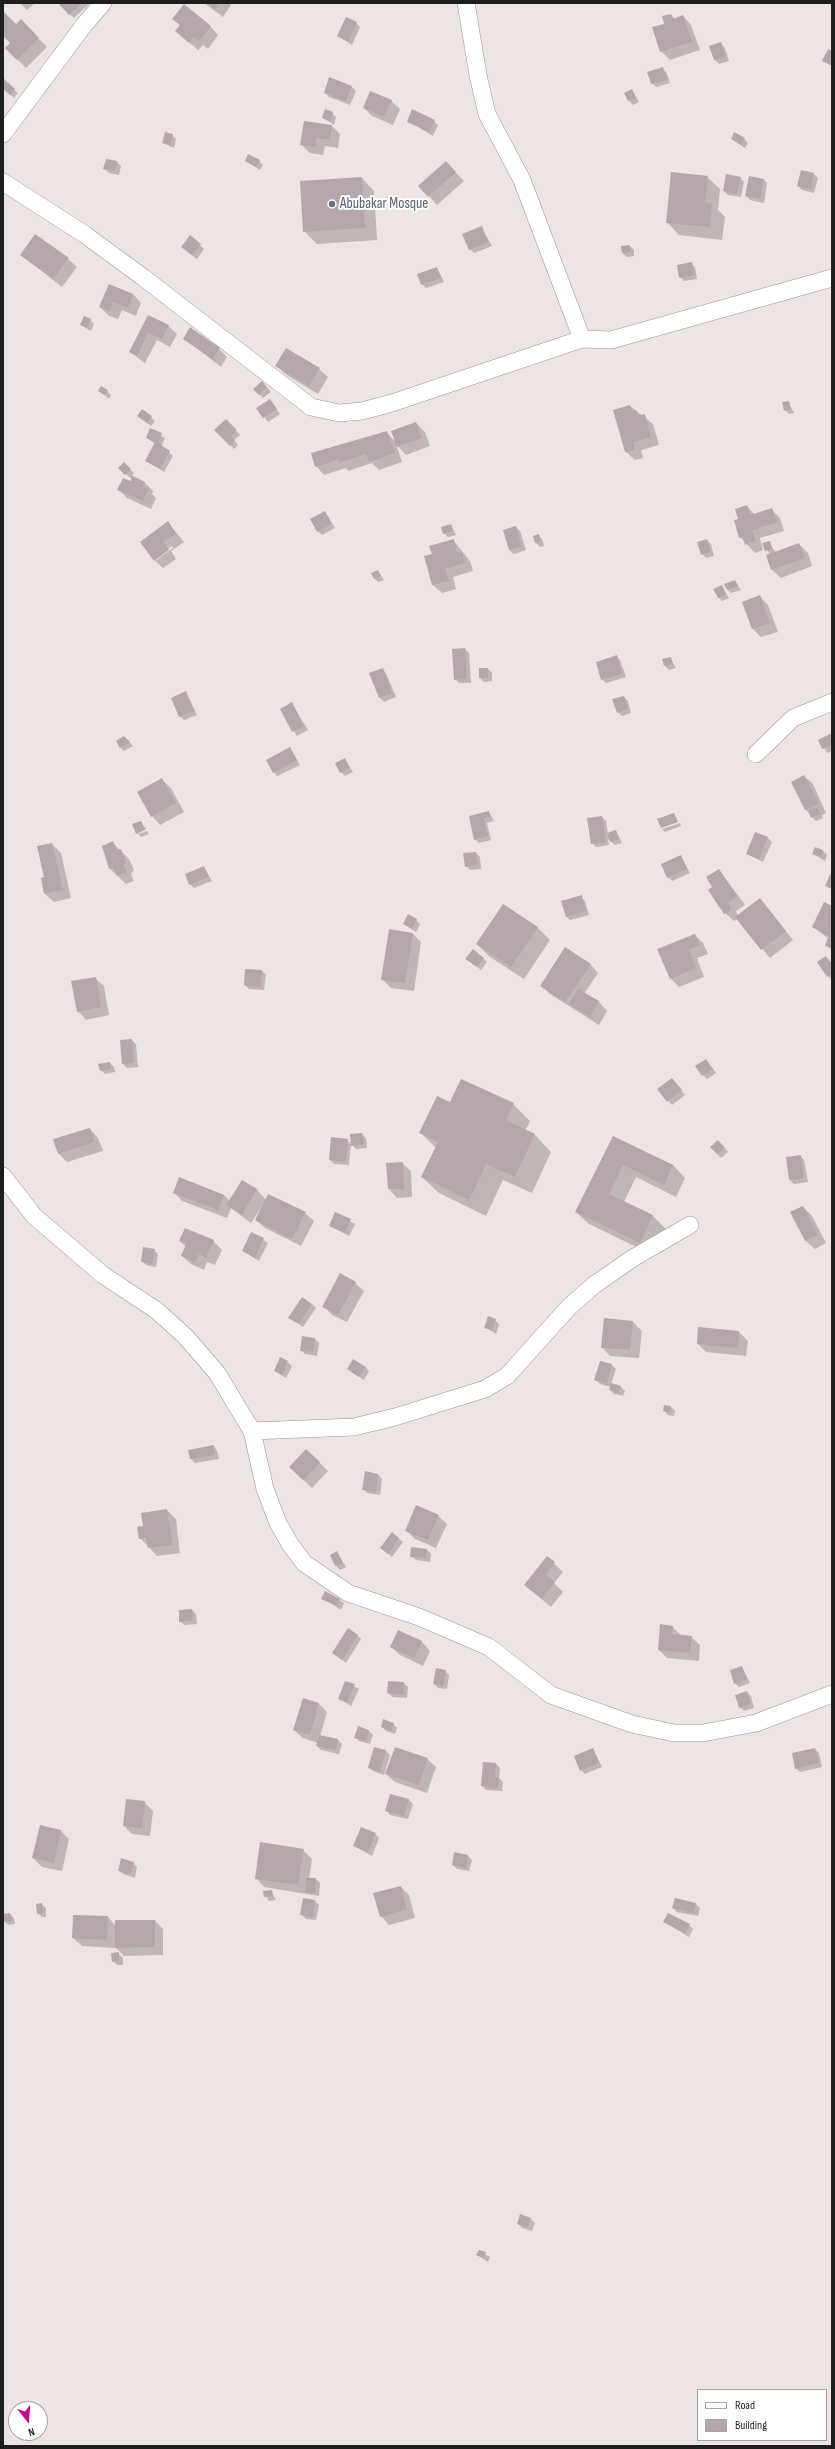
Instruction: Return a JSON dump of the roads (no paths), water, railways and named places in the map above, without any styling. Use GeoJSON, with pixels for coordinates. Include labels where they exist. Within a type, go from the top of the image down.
{"type":"FeatureCollection","features":[{"type":"Feature","properties":{"kind":"street"},"geometry":{"type":"LineString","coordinates":[[3,134],[84,25],[103,3]]}},
{"type":"Feature","properties":{"kind":"street"},"geometry":{"type":"LineString","coordinates":[[466,3],[475,60],[487,114],[522,180],[582,339]]}},
{"type":"Feature","properties":{"kind":"street"},"geometry":{"type":"LineString","coordinates":[[3,182],[84,234],[144,278],[311,407],[339,413],[362,411],[582,339],[611,340],[832,278]]}},
{"type":"Feature","properties":{"kind":"street"},"geometry":{"type":"LineString","coordinates":[[756,754],[793,718],[832,702]]}},
{"type":"Feature","properties":{"kind":"street"},"geometry":{"type":"LineString","coordinates":[[3,1176],[34,1216],[103,1275],[156,1310],[185,1336],[217,1373],[252,1431],[268,1496],[278,1523],[304,1563],[348,1593],[419,1618],[489,1647],[551,1695],[632,1724],[674,1733],[703,1733],[756,1722],[832,1694]]}},
{"type":"Feature","properties":{"kind":"street"},"geometry":{"type":"LineString","coordinates":[[252,1431],[354,1427],[395,1417],[485,1389],[507,1376],[569,1307],[594,1286],[633,1258],[690,1225]]}},
{"type":"Feature","properties":{"kind":"place","name":"Abubakar Mosque"},"geometry":{"type":"Point","coordinates":[332,204]}}]}
